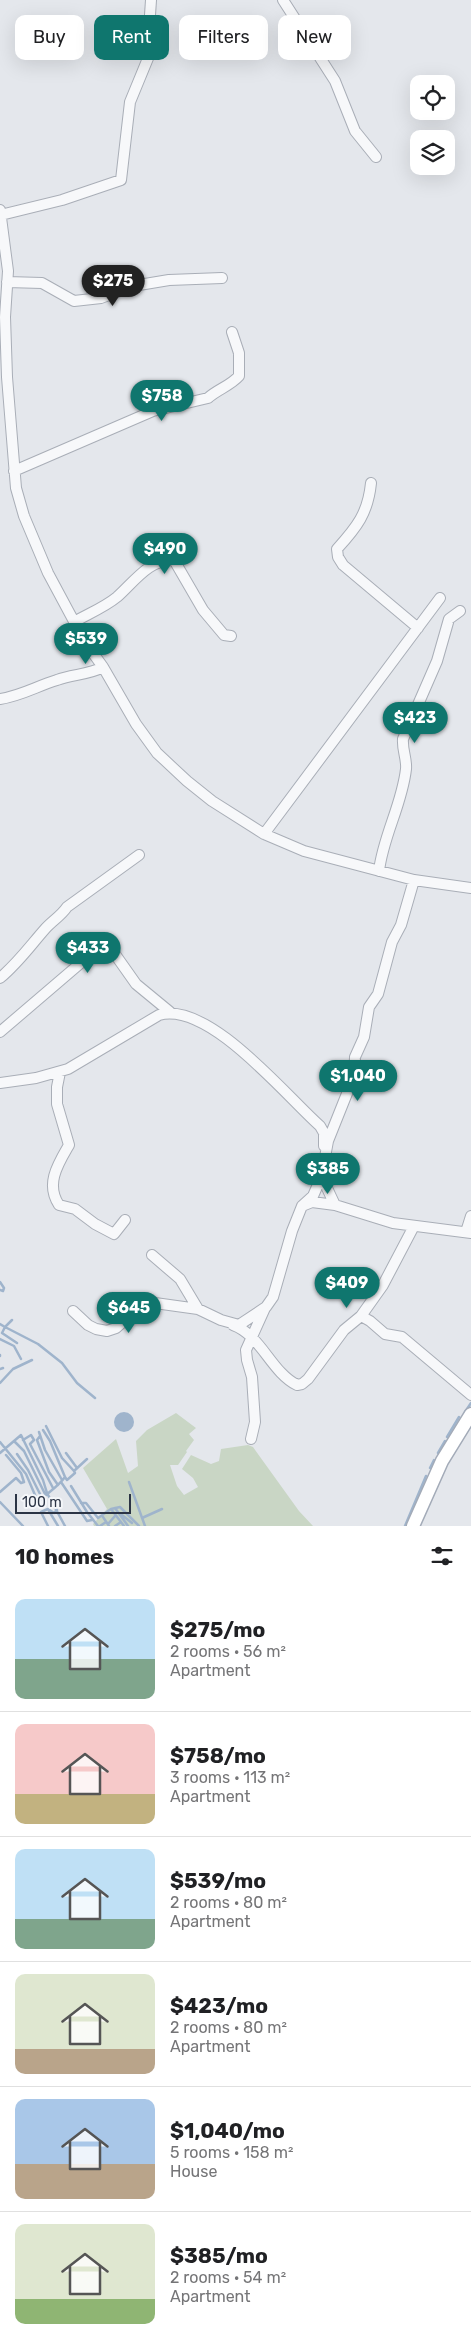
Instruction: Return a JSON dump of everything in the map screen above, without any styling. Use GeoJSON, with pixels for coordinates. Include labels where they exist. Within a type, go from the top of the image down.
{"type":"FeatureCollection","features":[{"type":"Feature","properties":{"kind":"main road"},"geometry":{"type":"LineString","coordinates":[[413,1526],[442,1461],[471,1414]]}},
{"type":"Feature","properties":{"kind":"street"},"geometry":{"type":"LineString","coordinates":[[151,0],[149,30],[151,51],[130,102],[120,180],[62,200],[0,212],[7,282],[4,375],[12,420],[16,488],[24,516],[48,573],[74,622],[136,724],[156,753],[212,801],[264,834],[304,851],[414,880],[471,888]]}},
{"type":"Feature","properties":{"kind":"street"},"geometry":{"type":"LineString","coordinates":[[283,0],[335,81],[355,131],[376,157]]}},
{"type":"Feature","properties":{"kind":"street"},"geometry":{"type":"LineString","coordinates":[[7,282],[42,283],[74,301],[101,298],[132,286],[169,280],[222,278]]}},
{"type":"Feature","properties":{"kind":"street"},"geometry":{"type":"LineString","coordinates":[[14,471],[98,436],[139,416],[208,398],[214,392],[229,386],[239,376],[239,353],[232,332]]}},
{"type":"Feature","properties":{"kind":"street"},"geometry":{"type":"LineString","coordinates":[[371,483],[369,505],[350,535],[337,549],[338,557],[343,565],[418,628]]}},
{"type":"Feature","properties":{"kind":"street"},"geometry":{"type":"LineString","coordinates":[[74,622],[117,598],[138,576],[167,560],[174,560],[202,610],[224,635],[231,636]]}},
{"type":"Feature","properties":{"kind":"street"},"geometry":{"type":"LineString","coordinates":[[264,834],[440,598]]}},
{"type":"Feature","properties":{"kind":"street"},"geometry":{"type":"LineString","coordinates":[[378,871],[381,854],[396,816],[406,769],[403,739],[437,661],[449,619],[460,611]]}},
{"type":"Feature","properties":{"kind":"street"},"geometry":{"type":"LineString","coordinates":[[0,699],[35,690],[54,680],[93,672],[103,668]]}},
{"type":"Feature","properties":{"kind":"street"},"geometry":{"type":"LineString","coordinates":[[0,978],[18,962],[45,929],[62,915],[67,907],[139,855]]}},
{"type":"Feature","properties":{"kind":"street"},"geometry":{"type":"LineString","coordinates":[[335,1205],[327,1188],[323,1168],[328,1141],[354,1076],[355,1058],[364,1037],[370,1007],[378,994],[392,942],[401,925],[414,880]]}},
{"type":"Feature","properties":{"kind":"street"},"geometry":{"type":"LineString","coordinates":[[0,1032],[83,961],[105,950],[112,950],[136,984],[170,1012],[185,1016],[224,1036],[250,1057],[320,1126],[325,1140],[323,1175],[313,1196],[302,1206],[292,1231],[273,1296],[246,1350],[246,1360],[252,1377],[255,1422],[251,1439]]}},
{"type":"Feature","properties":{"kind":"street"},"geometry":{"type":"LineString","coordinates":[[0,1084],[42,1077],[68,1069],[159,1015],[170,1012]]}},
{"type":"Feature","properties":{"kind":"street"},"geometry":{"type":"LineString","coordinates":[[60,1072],[56,1087],[59,1113],[69,1139],[69,1145],[56,1169],[53,1180],[54,1198],[59,1205],[74,1208],[102,1228],[114,1234],[125,1220]]}},
{"type":"Feature","properties":{"kind":"street"},"geometry":{"type":"LineString","coordinates":[[42,1077],[49,1078],[56,1087]]}},
{"type":"Feature","properties":{"kind":"street"},"geometry":{"type":"LineString","coordinates":[[302,1206],[312,1202],[335,1205],[393,1223],[468,1233],[471,1216]]}},
{"type":"Feature","properties":{"kind":"street"},"geometry":{"type":"LineString","coordinates":[[73,1311],[88,1325],[96,1329],[107,1330],[116,1328],[134,1312],[155,1303],[198,1309],[209,1316],[242,1328],[284,1374],[294,1383],[302,1384],[344,1330],[361,1316],[383,1284],[414,1226]]}},
{"type":"Feature","properties":{"kind":"street"},"geometry":{"type":"LineString","coordinates":[[152,1255],[180,1279],[198,1309]]}},
{"type":"Feature","properties":{"kind":"street"},"geometry":{"type":"LineString","coordinates":[[233,1325],[239,1325],[266,1307]]}},
{"type":"Feature","properties":{"kind":"street"},"geometry":{"type":"LineString","coordinates":[[361,1316],[385,1334],[402,1337],[471,1395]]}},
{"type":"Feature","properties":{"kind":"green space"},"geometry":{"type":"Polygon","coordinates":[[[176,1413],[196,1428],[189,1434],[194,1440],[178,1465],[170,1465],[177,1486],[184,1495],[198,1487],[193,1478],[182,1469],[191,1455],[211,1464],[219,1461],[221,1449],[248,1445],[253,1447],[299,1511],[313,1526],[94,1526],[93,1524],[107,1509],[83,1468],[116,1439],[128,1473],[138,1466],[136,1441],[147,1430],[176,1413]]]}},
{"type":"Feature","properties":{"kind":"water"},"geometry":{"type":"Polygon","coordinates":[[[124,1412],[131,1415],[134,1422],[131,1429],[124,1432],[117,1429],[114,1422],[117,1415],[124,1412]]]}},
{"type":"Feature","properties":{"kind":"waterway"},"geometry":{"type":"LineString","coordinates":[[0,1282],[4,1288],[3,1291],[0,1290]]}},
{"type":"Feature","properties":{"kind":"waterway"},"geometry":{"type":"LineString","coordinates":[[0,1324],[5,1327],[12,1320]]}},
{"type":"Feature","properties":{"kind":"waterway"},"geometry":{"type":"LineString","coordinates":[[2,1333],[5,1327],[38,1344],[62,1363],[77,1383],[95,1398]]}},
{"type":"Feature","properties":{"kind":"waterway"},"geometry":{"type":"LineString","coordinates":[[2,1333],[17,1343]]}},
{"type":"Feature","properties":{"kind":"waterway"},"geometry":{"type":"LineString","coordinates":[[0,1339],[14,1346],[21,1359]]}},
{"type":"Feature","properties":{"kind":"waterway"},"geometry":{"type":"LineString","coordinates":[[0,1383],[13,1369],[32,1360]]}},
{"type":"Feature","properties":{"kind":"waterway"},"geometry":{"type":"LineString","coordinates":[[465,1412],[471,1403]]}},
{"type":"Feature","properties":{"kind":"waterway"},"geometry":{"type":"LineString","coordinates":[[447,1437],[459,1417]]}},
{"type":"Feature","properties":{"kind":"waterway"},"geometry":{"type":"LineString","coordinates":[[46,1426],[62,1458],[74,1471]]}},
{"type":"Feature","properties":{"kind":"waterway"},"geometry":{"type":"LineString","coordinates":[[43,1430],[50,1441],[65,1477]]}},
{"type":"Feature","properties":{"kind":"waterway"},"geometry":{"type":"LineString","coordinates":[[39,1432],[45,1450],[62,1480]]}},
{"type":"Feature","properties":{"kind":"waterway"},"geometry":{"type":"LineString","coordinates":[[0,1453],[21,1435],[43,1480],[47,1493],[65,1526]]}},
{"type":"Feature","properties":{"kind":"waterway"},"geometry":{"type":"LineString","coordinates":[[23,1440],[31,1435],[34,1440],[30,1444],[53,1488]]}},
{"type":"Feature","properties":{"kind":"waterway"},"geometry":{"type":"LineString","coordinates":[[40,1436],[37,1440],[49,1472],[58,1485]]}},
{"type":"Feature","properties":{"kind":"waterway"},"geometry":{"type":"LineString","coordinates":[[438,1453],[445,1441]]}},
{"type":"Feature","properties":{"kind":"waterway"},"geometry":{"type":"LineString","coordinates":[[0,1442],[26,1474],[38,1502],[65,1477],[67,1480],[75,1473],[74,1471],[87,1459]]}},
{"type":"Feature","properties":{"kind":"waterway"},"geometry":{"type":"LineString","coordinates":[[15,1442],[24,1451],[45,1494]]}},
{"type":"Feature","properties":{"kind":"waterway"},"geometry":{"type":"LineString","coordinates":[[66,1453],[77,1468]]}},
{"type":"Feature","properties":{"kind":"waterway"},"geometry":{"type":"LineString","coordinates":[[17,1454],[28,1470],[42,1498]]}},
{"type":"Feature","properties":{"kind":"waterway"},"geometry":{"type":"LineString","coordinates":[[0,1492],[16,1478],[21,1483],[24,1482],[21,1473],[6,1455]]}},
{"type":"Feature","properties":{"kind":"waterway"},"geometry":{"type":"LineString","coordinates":[[430,1468],[434,1460]]}},
{"type":"Feature","properties":{"kind":"waterway"},"geometry":{"type":"LineString","coordinates":[[405,1526],[426,1476]]}},
{"type":"Feature","properties":{"kind":"waterway"},"geometry":{"type":"LineString","coordinates":[[61,1482],[87,1521],[92,1520]]}},
{"type":"Feature","properties":{"kind":"waterway"},"geometry":{"type":"LineString","coordinates":[[129,1482],[145,1526]]}},
{"type":"Feature","properties":{"kind":"waterway"},"geometry":{"type":"LineString","coordinates":[[71,1486],[98,1526]]}},
{"type":"Feature","properties":{"kind":"waterway"},"geometry":{"type":"LineString","coordinates":[[0,1502],[23,1526]]}},
{"type":"Feature","properties":{"kind":"waterway"},"geometry":{"type":"LineString","coordinates":[[81,1503],[86,1503],[98,1518],[111,1509],[124,1526]]}},
{"type":"Feature","properties":{"kind":"waterway"},"geometry":{"type":"LineString","coordinates":[[111,1509],[120,1507],[139,1526]]}},
{"type":"Feature","properties":{"kind":"waterway"},"geometry":{"type":"LineString","coordinates":[[115,1508],[123,1519],[122,1515],[132,1523]]}},
{"type":"Feature","properties":{"kind":"waterway"},"geometry":{"type":"LineString","coordinates":[[48,1526],[41,1512],[48,1509],[54,1513],[57,1510]]}},
{"type":"Feature","properties":{"kind":"waterway"},"geometry":{"type":"LineString","coordinates":[[142,1518],[162,1509]]}},
{"type":"Feature","properties":{"kind":"waterway"},"geometry":{"type":"LineString","coordinates":[[49,1511],[58,1526]]}},
{"type":"Feature","properties":{"kind":"waterway"},"geometry":{"type":"LineString","coordinates":[[108,1524],[115,1516]]}},
{"type":"Feature","properties":{"kind":"waterway"},"geometry":{"type":"LineString","coordinates":[[103,1517],[109,1526]]}},
{"type":"Feature","properties":{"kind":"waterway"},"geometry":{"type":"LineString","coordinates":[[123,1519],[128,1526]]}},
{"type":"Feature","properties":{"kind":"waterway"},"geometry":{"type":"LineString","coordinates":[[100,1526],[106,1522]]}},
{"type":"Feature","properties":{"kind":"waterway"},"geometry":{"type":"LineString","coordinates":[[115,1526],[121,1522]]}}]}
